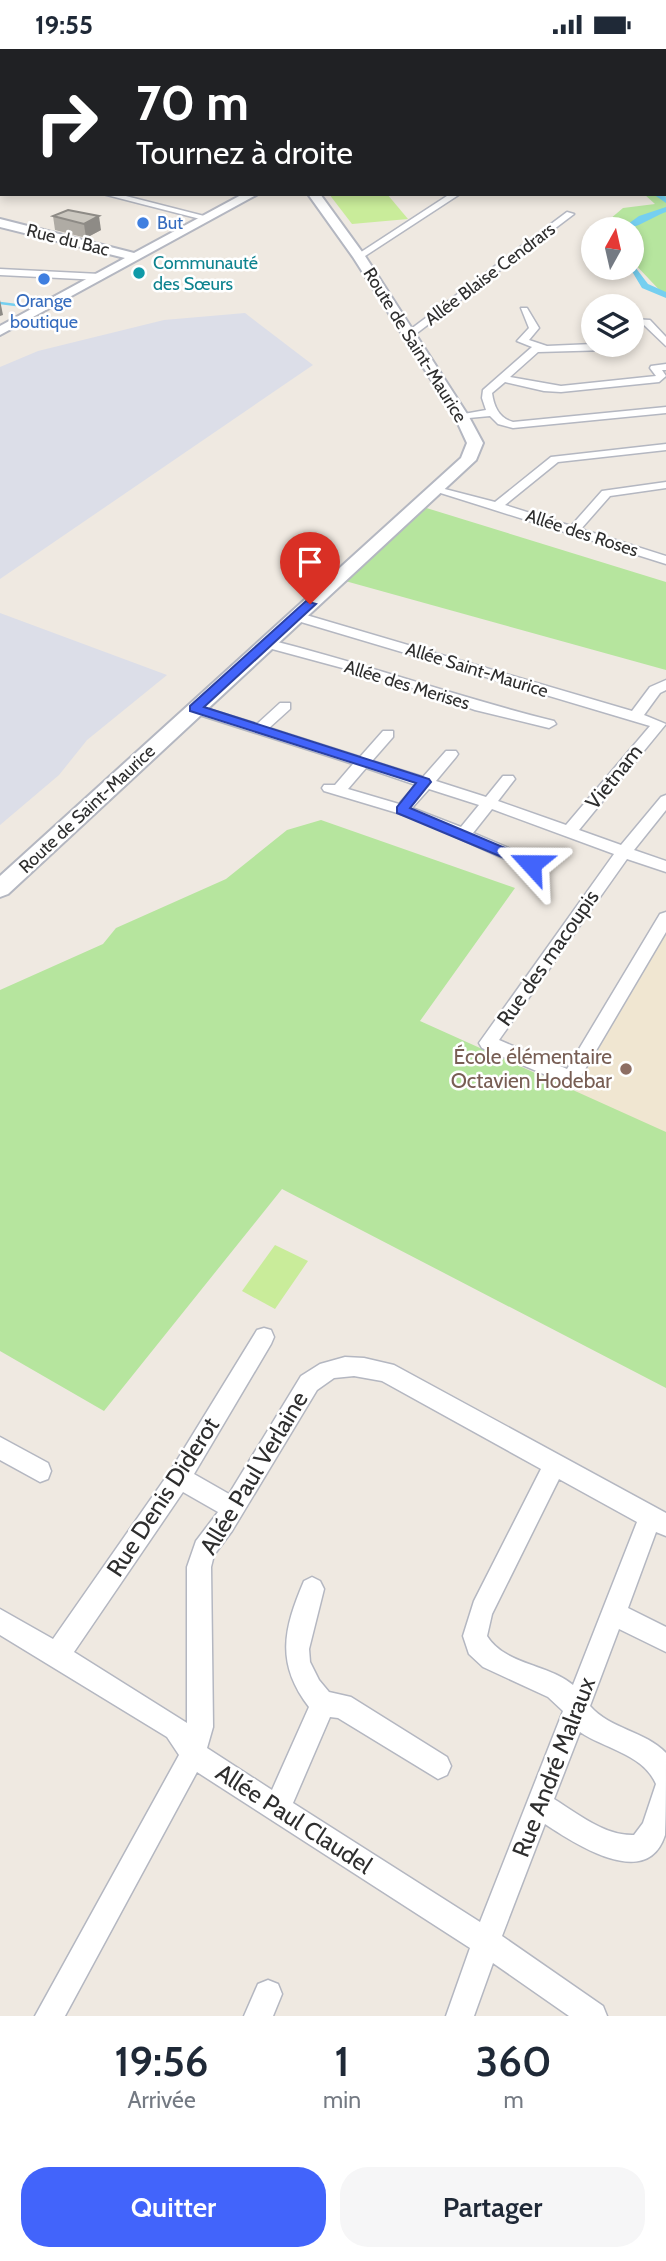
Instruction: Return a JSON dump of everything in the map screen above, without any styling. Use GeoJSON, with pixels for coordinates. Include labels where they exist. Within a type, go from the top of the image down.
{"type":"FeatureCollection","features":[{"type":"Feature","properties":{"kind":"street"},"geometry":{"type":"LineString","coordinates":[[115,196],[208,218]]}},
{"type":"Feature","properties":{"kind":"street"},"geometry":{"type":"LineString","coordinates":[[0,331],[249,196]]}},
{"type":"Feature","properties":{"kind":"street","name":"Route de Saint-Maurice"},"geometry":{"type":"LineString","coordinates":[[0,889],[266,643],[438,490],[473,453],[474,438],[462,417],[359,256],[315,196]]}},
{"type":"Feature","properties":{"kind":"street"},"geometry":{"type":"LineString","coordinates":[[359,256],[453,196]]}},
{"type":"Feature","properties":{"kind":"street","name":"Allée Blaise Cendrars"},"geometry":{"type":"LineString","coordinates":[[410,334],[570,213]]}},
{"type":"Feature","properties":{"kind":"street","name":"Rue du Bac"},"geometry":{"type":"LineString","coordinates":[[0,223],[135,257]]}},
{"type":"Feature","properties":{"kind":"street"},"geometry":{"type":"LineString","coordinates":[[0,272],[100,277]]}},
{"type":"Feature","properties":{"kind":"street"},"geometry":{"type":"LineString","coordinates":[[524,310],[534,328],[522,341],[543,347],[544,351]]}},
{"type":"Feature","properties":{"kind":"street"},"geometry":{"type":"LineString","coordinates":[[644,322],[666,343]]}},
{"type":"Feature","properties":{"kind":"street"},"geometry":{"type":"LineString","coordinates":[[581,348],[549,348],[544,351],[536,349],[486,394],[492,412],[502,423],[510,425],[666,409]]}},
{"type":"Feature","properties":{"kind":"street"},"geometry":{"type":"LineString","coordinates":[[503,378],[544,389],[561,389],[659,379],[661,376],[655,368],[666,367]]}},
{"type":"Feature","properties":{"kind":"street"},"geometry":{"type":"LineString","coordinates":[[462,417],[492,412]]}},
{"type":"Feature","properties":{"kind":"street","name":"Allée des Roses"},"geometry":{"type":"LineString","coordinates":[[498,505],[555,459],[666,447]]}},
{"type":"Feature","properties":{"kind":"street"},"geometry":{"type":"LineString","coordinates":[[572,532],[606,493],[666,485]]}},
{"type":"Feature","properties":{"kind":"street","name":"Allée des Roses"},"geometry":{"type":"LineString","coordinates":[[438,490],[498,505],[572,532],[666,561]]}},
{"type":"Feature","properties":{"kind":"street","name":"Allée Saint-Maurice"},"geometry":{"type":"LineString","coordinates":[[296,616],[659,724]]}},
{"type":"Feature","properties":{"kind":"street","name":"Allée des Merises"},"geometry":{"type":"LineString","coordinates":[[266,643],[403,680],[480,707],[549,724]]}},
{"type":"Feature","properties":{"kind":"street"},"geometry":{"type":"LineString","coordinates":[[635,717],[655,690],[666,684]]}},
{"type":"Feature","properties":{"kind":"street"},"geometry":{"type":"LineString","coordinates":[[260,729],[285,706]]}},
{"type":"Feature","properties":{"kind":"street"},"geometry":{"type":"LineString","coordinates":[[195,709],[365,761],[666,867]]}},
{"type":"Feature","properties":{"kind":"street","name":"Vietnam"},"geometry":{"type":"LineString","coordinates":[[570,831],[659,724]]}},
{"type":"Feature","properties":{"kind":"street"},"geometry":{"type":"LineString","coordinates":[[388,734],[365,761],[334,790],[402,810],[531,864]]}},
{"type":"Feature","properties":{"kind":"street"},"geometry":{"type":"LineString","coordinates":[[402,810],[451,754]]}},
{"type":"Feature","properties":{"kind":"street"},"geometry":{"type":"LineString","coordinates":[[464,834],[508,779]]}},
{"type":"Feature","properties":{"kind":"street"},"geometry":{"type":"LineString","coordinates":[[624,852],[666,800]]}},
{"type":"Feature","properties":{"kind":"street","name":"Rue des macoupis"},"geometry":{"type":"LineString","coordinates":[[624,852],[488,1043],[571,1078],[666,918]]}},
{"type":"Feature","properties":{"kind":"street","name":"Rue Denis Diderot"},"geometry":{"type":"LineString","coordinates":[[57,1655],[179,1478],[264,1337]]}},
{"type":"Feature","properties":{"kind":"street","name":"Allée Paul Verlaine"},"geometry":{"type":"LineString","coordinates":[[49,2016],[193,1754],[200,1727],[199,1566],[204,1549],[223,1523],[309,1383],[324,1371],[339,1366],[356,1365],[386,1372],[658,1522]]}},
{"type":"Feature","properties":{"kind":"street"},"geometry":{"type":"LineString","coordinates":[[0,1447],[40,1471]]}},
{"type":"Feature","properties":{"kind":"street"},"geometry":{"type":"LineString","coordinates":[[555,1464],[482,1609],[474,1631],[481,1650],[558,1689],[578,1707],[588,1723],[659,1762],[666,1778]]}},
{"type":"Feature","properties":{"kind":"street"},"geometry":{"type":"LineString","coordinates":[[179,1478],[231,1507]]}},
{"type":"Feature","properties":{"kind":"street","name":"Rue André Malraux"},"geometry":{"type":"LineString","coordinates":[[460,2016],[486,1942],[614,1613],[658,1522]]}},
{"type":"Feature","properties":{"kind":"street"},"geometry":{"type":"LineString","coordinates":[[312,1589],[298,1634],[296,1653],[304,1683],[323,1704],[342,1706],[438,1766]]}},
{"type":"Feature","properties":{"kind":"street"},"geometry":{"type":"LineString","coordinates":[[614,1613],[666,1640]]}},
{"type":"Feature","properties":{"kind":"street","name":"Allée Paul Claudel"},"geometry":{"type":"LineString","coordinates":[[0,1622],[176,1728],[193,1754],[486,1942],[593,2016]]}},
{"type":"Feature","properties":{"kind":"street"},"geometry":{"type":"LineString","coordinates":[[277,1809],[323,1704]]}},
{"type":"Feature","properties":{"kind":"street"},"geometry":{"type":"LineString","coordinates":[[539,1805],[610,1846],[634,1850],[649,1841],[666,1791]]}},
{"type":"Feature","properties":{"kind":"shaded area"},"geometry":{"type":"Polygon","coordinates":[[[245,313],[313,365],[0,579],[0,367],[38,351],[164,320],[245,313]]]}},
{"type":"Feature","properties":{"kind":"shaded area"},"geometry":{"type":"Polygon","coordinates":[[[0,613],[167,675],[87,740],[59,775],[0,825],[0,613]]]}},
{"type":"Feature","properties":{"kind":"shaded area","name":"École élémentaire Octavien Hodebar"},"geometry":{"type":"Polygon","coordinates":[[[666,928],[666,1133],[576,1093],[605,1021],[666,928]]]}},
{"type":"Feature","properties":{"kind":"green space"},"geometry":{"type":"Polygon","coordinates":[[[331,196],[389,196],[408,219],[352,224],[331,196]]]}},
{"type":"Feature","properties":{"kind":"green space"},"geometry":{"type":"Polygon","coordinates":[[[646,196],[666,196],[666,297],[644,274],[644,217],[612,217],[623,208],[655,204],[646,196]]]}},
{"type":"Feature","properties":{"kind":"green space"},"geometry":{"type":"Polygon","coordinates":[[[420,506],[666,582],[666,670],[338,579],[420,506]]]}},
{"type":"Feature","properties":{"kind":"green space"},"geometry":{"type":"Polygon","coordinates":[[[321,820],[515,888],[420,1021],[666,1132],[666,1388],[282,1189],[104,1411],[0,1351],[0,990],[103,944],[116,928],[226,879],[287,830],[321,820]]]}},
{"type":"Feature","properties":{"kind":"green space"},"geometry":{"type":"Polygon","coordinates":[[[275,1245],[308,1261],[275,1309],[242,1291],[275,1245]]]}},
{"type":"Feature","properties":{"kind":"building"},"geometry":{"type":"Polygon","coordinates":[[[68,210],[99,216],[84,224],[53,216],[68,210]]]}},
{"type":"Feature","properties":{"kind":"waterway"},"geometry":{"type":"LineString","coordinates":[[660,196],[666,201]]}},
{"type":"Feature","properties":{"kind":"waterway"},"geometry":{"type":"LineString","coordinates":[[644,217],[666,209]]}},
{"type":"Feature","properties":{"kind":"waterway"},"geometry":{"type":"LineString","coordinates":[[641,280],[645,286],[666,295]]}},
{"type":"Feature","properties":{"kind":"waterway"},"geometry":{"type":"LineString","coordinates":[[0,303],[32,307]]}},
{"type":"Feature","properties":{"kind":"place","name":"But"},"geometry":{"type":"Point","coordinates":[143,223]}},
{"type":"Feature","properties":{"kind":"place","name":"Communauté des Sœurs"},"geometry":{"type":"Point","coordinates":[139,273]}},
{"type":"Feature","properties":{"kind":"place","name":"Orange boutique"},"geometry":{"type":"Point","coordinates":[44,279]}},
{"type":"Feature","properties":{"kind":"place","name":"École élémentaire Octavien Hodebar"},"geometry":{"type":"Point","coordinates":[626,1069]}},
{"type":"Feature","properties":{"kind":"route"},"geometry":{"type":"LineString","coordinates":[[310,604],[195,709],[425,782],[402,810],[442,824],[531,864]]}}]}
